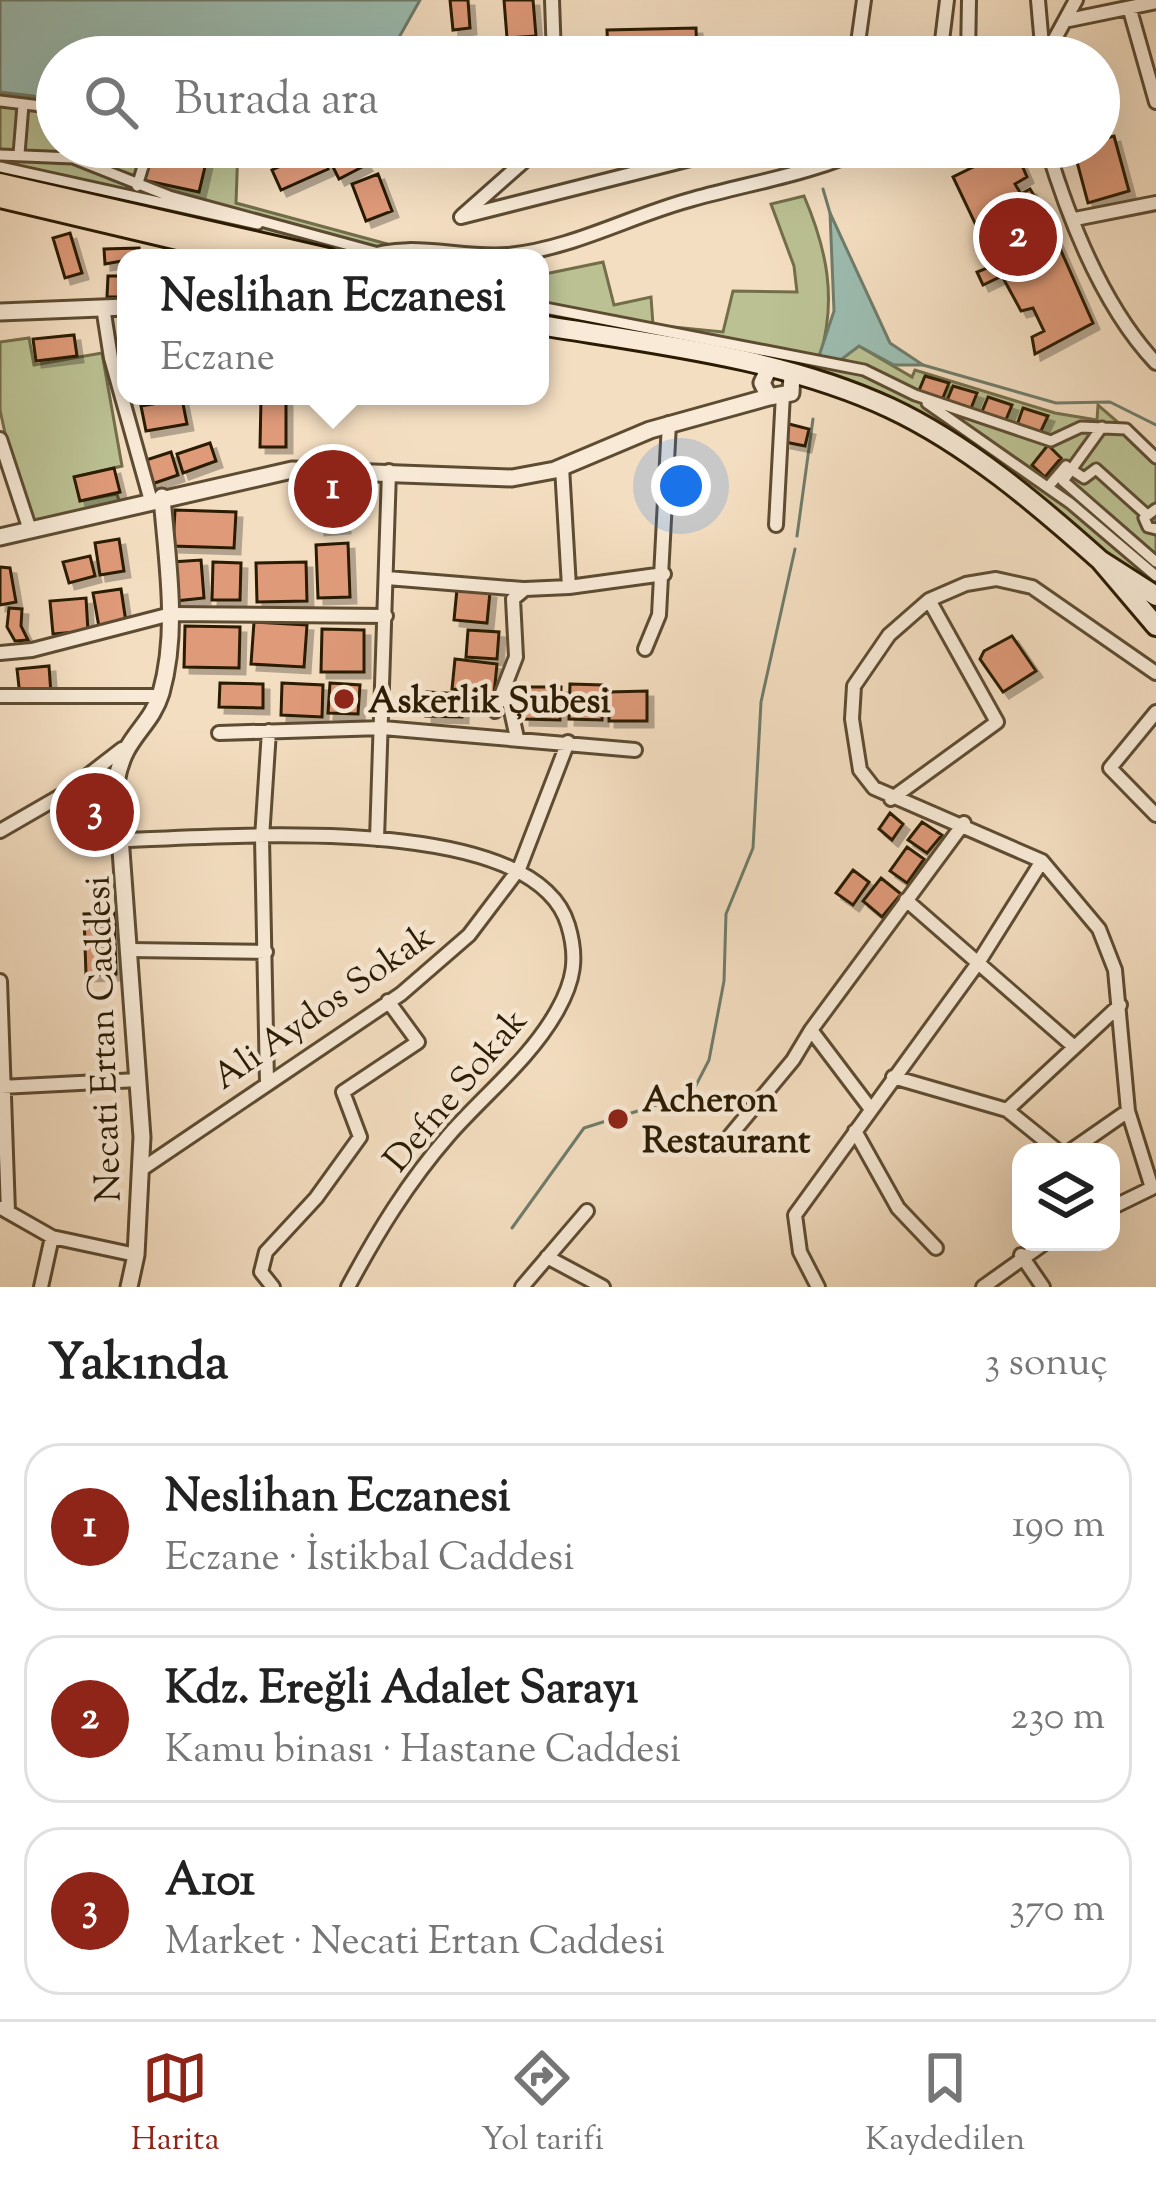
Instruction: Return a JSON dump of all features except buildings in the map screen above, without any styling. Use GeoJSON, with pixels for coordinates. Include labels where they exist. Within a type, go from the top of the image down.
{"type":"FeatureCollection","features":[{"type":"Feature","properties":{"kind":"main road"},"geometry":{"type":"LineString","coordinates":[[0,183],[289,249]]}},
{"type":"Feature","properties":{"kind":"main road"},"geometry":{"type":"LineString","coordinates":[[0,198],[216,249]]}},
{"type":"Feature","properties":{"kind":"main road"},"geometry":{"type":"LineString","coordinates":[[549,326],[679,348],[768,370],[784,389],[826,384],[896,410],[946,440],[1100,560],[1154,612]]}},
{"type":"Feature","properties":{"kind":"street"},"geometry":{"type":"LineString","coordinates":[[552,0],[553,36]]}},
{"type":"Feature","properties":{"kind":"street"},"geometry":{"type":"LineString","coordinates":[[859,36],[864,0]]}},
{"type":"Feature","properties":{"kind":"street"},"geometry":{"type":"LineString","coordinates":[[943,36],[947,0]]}},
{"type":"Feature","properties":{"kind":"street"},"geometry":{"type":"LineString","coordinates":[[968,36],[969,0]]}},
{"type":"Feature","properties":{"kind":"street"},"geometry":{"type":"LineString","coordinates":[[1038,0],[1042,36]]}},
{"type":"Feature","properties":{"kind":"street"},"geometry":{"type":"LineString","coordinates":[[1058,36],[1076,0]]}},
{"type":"Feature","properties":{"kind":"street"},"geometry":{"type":"LineString","coordinates":[[1069,20],[1156,2]]}},
{"type":"Feature","properties":{"kind":"street"},"geometry":{"type":"LineString","coordinates":[[1130,10],[1156,102]]}},
{"type":"Feature","properties":{"kind":"street"},"geometry":{"type":"LineString","coordinates":[[0,101],[36,107]]}},
{"type":"Feature","properties":{"kind":"street"},"geometry":{"type":"LineString","coordinates":[[19,154],[22,105]]}},
{"type":"Feature","properties":{"kind":"street"},"geometry":{"type":"LineString","coordinates":[[0,155],[36,156]]}},
{"type":"Feature","properties":{"kind":"street"},"geometry":{"type":"LineString","coordinates":[[0,167],[349,249]]}},
{"type":"Feature","properties":{"kind":"street"},"geometry":{"type":"LineString","coordinates":[[98,168],[137,186],[353,249]]}},
{"type":"Feature","properties":{"kind":"street"},"geometry":{"type":"LineString","coordinates":[[137,186],[142,168]]}},
{"type":"Feature","properties":{"kind":"street"},"geometry":{"type":"LineString","coordinates":[[516,168],[461,217],[655,168]]}},
{"type":"Feature","properties":{"kind":"street"},"geometry":{"type":"LineString","coordinates":[[538,249],[693,199],[820,168]]}},
{"type":"Feature","properties":{"kind":"street"},"geometry":{"type":"LineString","coordinates":[[1055,168],[1119,315],[1156,362]]}},
{"type":"Feature","properties":{"kind":"street"},"geometry":{"type":"LineString","coordinates":[[1075,219],[1156,203]]}},
{"type":"Feature","properties":{"kind":"street"},"geometry":{"type":"LineString","coordinates":[[103,307],[117,379]]}},
{"type":"Feature","properties":{"kind":"street"},"geometry":{"type":"LineString","coordinates":[[0,312],[117,307]]}},
{"type":"Feature","properties":{"kind":"street"},"geometry":{"type":"LineString","coordinates":[[549,309],[863,370],[908,391],[1052,441],[1069,430],[1126,429],[1156,458]]}},
{"type":"Feature","properties":{"kind":"street"},"geometry":{"type":"LineString","coordinates":[[0,537],[292,470],[512,478],[562,467],[669,424],[784,389],[776,525]]}},
{"type":"Feature","properties":{"kind":"street"},"geometry":{"type":"LineString","coordinates":[[908,391],[1108,528]]}},
{"type":"Feature","properties":{"kind":"street"},"geometry":{"type":"LineString","coordinates":[[0,831],[64,794],[122,749],[160,696],[171,614],[157,499],[126,405]]}},
{"type":"Feature","properties":{"kind":"street"},"geometry":{"type":"LineString","coordinates":[[645,649],[659,615],[664,574],[669,424]]}},
{"type":"Feature","properties":{"kind":"street"},"geometry":{"type":"LineString","coordinates":[[1102,427],[1063,482],[1155,570]]}},
{"type":"Feature","properties":{"kind":"street"},"geometry":{"type":"LineString","coordinates":[[0,439],[30,530]]}},
{"type":"Feature","properties":{"kind":"street"},"geometry":{"type":"LineString","coordinates":[[1048,487],[1066,466],[1084,478],[1096,469],[1130,500],[1151,511],[1145,524],[1156,529]]}},
{"type":"Feature","properties":{"kind":"street"},"geometry":{"type":"LineString","coordinates":[[562,467],[569,587]]}},
{"type":"Feature","properties":{"kind":"street"},"geometry":{"type":"LineString","coordinates":[[377,839],[389,471]]}},
{"type":"Feature","properties":{"kind":"street"},"geometry":{"type":"LineString","coordinates":[[1108,528],[1130,500]]}},
{"type":"Feature","properties":{"kind":"street"},"geometry":{"type":"LineString","coordinates":[[387,578],[525,589],[664,574]]}},
{"type":"Feature","properties":{"kind":"street"},"geometry":{"type":"LineString","coordinates":[[1120,1205],[1154,1193],[1128,1111],[1115,970],[1099,929],[1042,861],[964,823],[891,799],[860,770],[852,719],[854,686],[889,635],[929,600],[996,579],[1032,587],[1092,633],[1151,668],[1156,648]]}},
{"type":"Feature","properties":{"kind":"street"},"geometry":{"type":"LineString","coordinates":[[495,711],[516,657],[513,598],[525,589]]}},
{"type":"Feature","properties":{"kind":"street"},"geometry":{"type":"LineString","coordinates":[[891,799],[997,722],[929,600]]}},
{"type":"Feature","properties":{"kind":"street"},"geometry":{"type":"LineString","coordinates":[[0,653],[32,650],[171,614],[386,616]]}},
{"type":"Feature","properties":{"kind":"street"},"geometry":{"type":"LineString","coordinates":[[505,687],[517,738]]}},
{"type":"Feature","properties":{"kind":"street"},"geometry":{"type":"LineString","coordinates":[[0,696],[160,696]]}},
{"type":"Feature","properties":{"kind":"street"},"geometry":{"type":"LineString","coordinates":[[1156,712],[1110,768],[1156,815]]}},
{"type":"Feature","properties":{"kind":"street"},"geometry":{"type":"LineString","coordinates":[[219,733],[383,728],[635,749]]}},
{"type":"Feature","properties":{"kind":"street"},"geometry":{"type":"LineString","coordinates":[[267,1082],[262,838],[269,731]]}},
{"type":"Feature","properties":{"kind":"street","name":"Ali Aydos Sokak"},"geometry":{"type":"LineString","coordinates":[[142,1169],[388,1000],[469,935],[519,869],[568,742]]}},
{"type":"Feature","properties":{"kind":"street","name":"Necati Ertan Caddesi"},"geometry":{"type":"LineString","coordinates":[[122,749],[116,782],[142,1169],[129,1287]]}},
{"type":"Feature","properties":{"kind":"street"},"geometry":{"type":"LineString","coordinates":[[724,1143],[794,1060],[811,1030],[964,823]]}},
{"type":"Feature","properties":{"kind":"street"},"geometry":{"type":"LineString","coordinates":[[123,840],[377,839],[459,848],[519,869]]}},
{"type":"Feature","properties":{"kind":"street"},"geometry":{"type":"LineString","coordinates":[[818,1287],[800,1252],[795,1215],[978,963],[1042,861]]}},
{"type":"Feature","properties":{"kind":"street","name":"Defne Sokak"},"geometry":{"type":"LineString","coordinates":[[348,1287],[413,1177],[527,1051],[572,982],[575,950],[564,912],[519,869]]}},
{"type":"Feature","properties":{"kind":"street"},"geometry":{"type":"LineString","coordinates":[[906,900],[1072,1045]]}},
{"type":"Feature","properties":{"kind":"street"},"geometry":{"type":"LineString","coordinates":[[129,950],[266,952]]}},
{"type":"Feature","properties":{"kind":"street"},"geometry":{"type":"LineString","coordinates":[[0,981],[4,1210],[52,1237],[136,1255]]}},
{"type":"Feature","properties":{"kind":"street"},"geometry":{"type":"LineString","coordinates":[[273,1287],[261,1272],[266,1252],[316,1198],[360,1137],[343,1092],[418,1042],[388,1000]]}},
{"type":"Feature","properties":{"kind":"street"},"geometry":{"type":"LineString","coordinates":[[1007,1110],[1120,1005]]}},
{"type":"Feature","properties":{"kind":"street"},"geometry":{"type":"LineString","coordinates":[[811,1030],[871,1108]]}},
{"type":"Feature","properties":{"kind":"street"},"geometry":{"type":"LineString","coordinates":[[893,1077],[1007,1110],[1048,1143]]}},
{"type":"Feature","properties":{"kind":"street"},"geometry":{"type":"LineString","coordinates":[[2,1087],[138,1080]]}},
{"type":"Feature","properties":{"kind":"street"},"geometry":{"type":"LineString","coordinates":[[1082,1143],[1128,1111]]}},
{"type":"Feature","properties":{"kind":"street"},"geometry":{"type":"LineString","coordinates":[[855,1131],[898,1208],[936,1248]]}},
{"type":"Feature","properties":{"kind":"street"},"geometry":{"type":"LineString","coordinates":[[522,1287],[587,1211]]}},
{"type":"Feature","properties":{"kind":"street"},"geometry":{"type":"LineString","coordinates":[[40,1287],[52,1237]]}},
{"type":"Feature","properties":{"kind":"street"},"geometry":{"type":"LineString","coordinates":[[982,1287],[1029,1251]]}},
{"type":"Feature","properties":{"kind":"street"},"geometry":{"type":"LineString","coordinates":[[1022,1255],[1043,1287]]}},
{"type":"Feature","properties":{"kind":"street"},"geometry":{"type":"LineString","coordinates":[[547,1257],[603,1287]]}},
{"type":"Feature","properties":{"kind":"green space"},"geometry":{"type":"Polygon","coordinates":[[[0,92],[36,96],[36,168],[237,168],[236,203],[402,248],[276,249],[0,185],[0,92]]]}},
{"type":"Feature","properties":{"kind":"green space"},"geometry":{"type":"Polygon","coordinates":[[[804,196],[819,236],[828,295],[820,356],[859,346],[912,377],[915,370],[1055,413],[1097,420],[1098,405],[1156,455],[1156,582],[1151,589],[1035,495],[840,379],[765,356],[549,326],[549,273],[603,262],[614,305],[651,297],[653,325],[723,332],[733,291],[797,292],[794,266],[771,204],[804,196]]]}},
{"type":"Feature","properties":{"kind":"green space"},"geometry":{"type":"Polygon","coordinates":[[[29,338],[34,365],[102,353],[122,466],[75,477],[80,501],[117,494],[120,504],[25,525],[0,410],[0,342],[29,338]]]}},
{"type":"Feature","properties":{"kind":"shaded area"},"geometry":{"type":"Polygon","coordinates":[[[0,0],[420,0],[400,36],[36,36],[36,96],[0,92],[0,0]]]}},
{"type":"Feature","properties":{"kind":"shaded area"},"geometry":{"type":"Polygon","coordinates":[[[830,213],[890,343],[923,365],[894,365],[859,346],[838,362],[819,356],[834,311],[830,213]]]}},
{"type":"Feature","properties":{"kind":"waterway"},"geometry":{"type":"LineString","coordinates":[[823,189],[830,213]]}},
{"type":"Feature","properties":{"kind":"waterway"},"geometry":{"type":"LineString","coordinates":[[923,365],[1056,403],[1110,402],[1156,425]]}},
{"type":"Feature","properties":{"kind":"waterway"},"geometry":{"type":"LineString","coordinates":[[797,536],[813,419]]}},
{"type":"Feature","properties":{"kind":"waterway"},"geometry":{"type":"LineString","coordinates":[[692,1093],[709,1060],[724,981],[726,914],[753,848],[761,702],[795,549]]}},
{"type":"Feature","properties":{"kind":"waterway"},"geometry":{"type":"LineString","coordinates":[[512,1228],[584,1128],[685,1096]]}},
{"type":"Feature","properties":{"kind":"place","name":"Kdz. Ereğli Adalet Sarayı"},"geometry":{"type":"Point","coordinates":[1018,237]}},
{"type":"Feature","properties":{"kind":"place","name":"Neslihan Eczanesi"},"geometry":{"type":"Point","coordinates":[333,489]}},
{"type":"Feature","properties":{"kind":"place","name":"Askerlik Şubesi"},"geometry":{"type":"Point","coordinates":[344,699]}},
{"type":"Feature","properties":{"kind":"place","name":"A101"},"geometry":{"type":"Point","coordinates":[95,812]}},
{"type":"Feature","properties":{"kind":"place","name":"Acheron Restaurant"},"geometry":{"type":"Point","coordinates":[618,1119]}}]}
